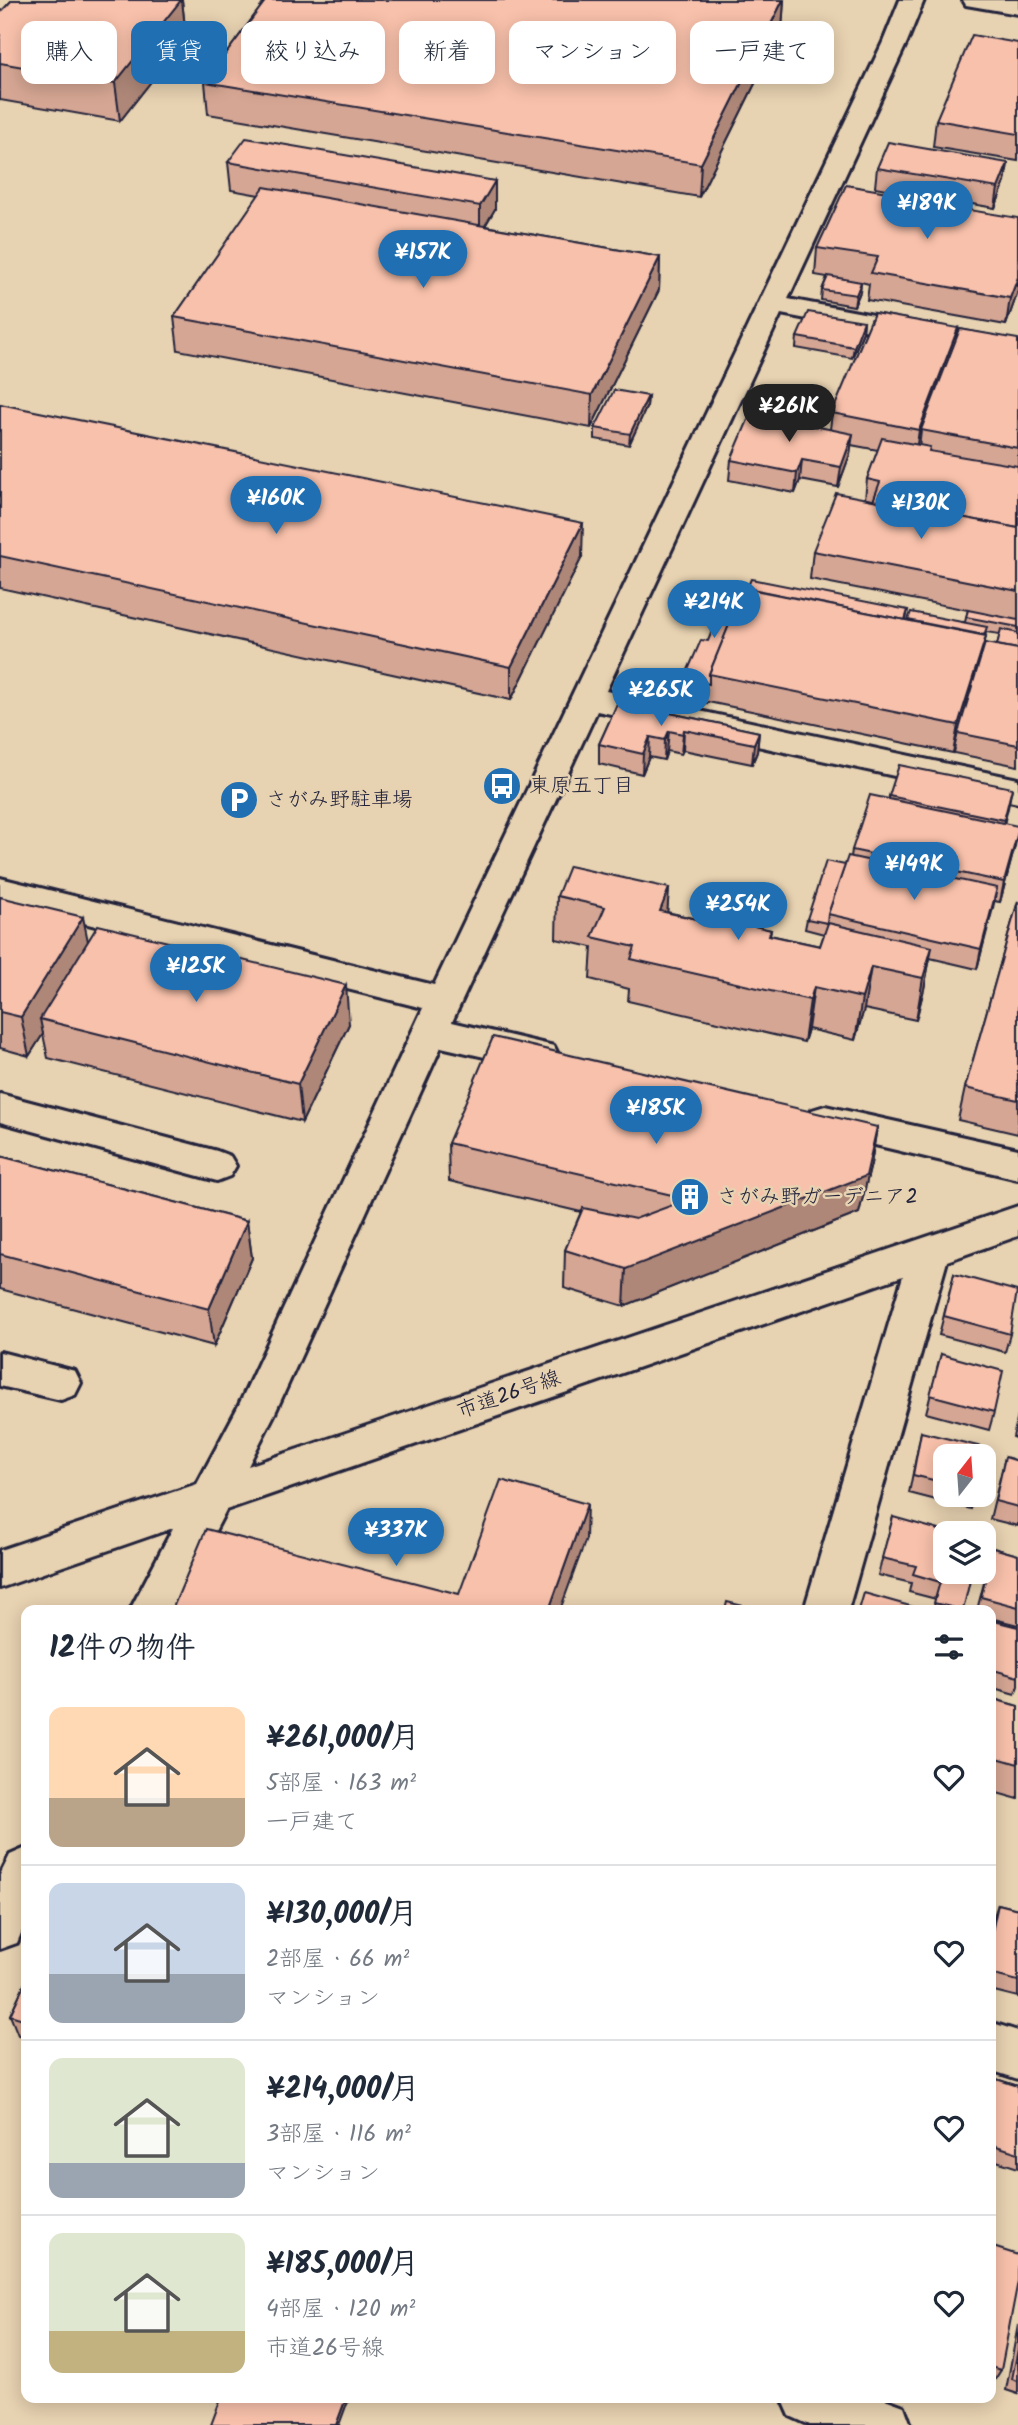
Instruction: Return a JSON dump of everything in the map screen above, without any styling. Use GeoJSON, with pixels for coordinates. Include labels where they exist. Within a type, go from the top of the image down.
{"type":"FeatureCollection","features":[{"type":"Feature","properties":{"kind":"main road"},"geometry":{"type":"LineString","coordinates":[[155,1605],[255,1413],[912,0]]}},
{"type":"Feature","properties":{"kind":"main road"},"geometry":{"type":"LineString","coordinates":[[975,0],[1018,7]]}},
{"type":"Feature","properties":{"kind":"main road"},"geometry":{"type":"LineString","coordinates":[[771,304],[1018,351]]}},
{"type":"Feature","properties":{"kind":"main road"},"geometry":{"type":"LineString","coordinates":[[586,698],[1018,791]]}},
{"type":"Feature","properties":{"kind":"main road"},"geometry":{"type":"LineString","coordinates":[[0,890],[438,1016],[577,1064]]}},
{"type":"Feature","properties":{"kind":"main road"},"geometry":{"type":"LineString","coordinates":[[0,1108],[217,1166]]}},
{"type":"Feature","properties":{"kind":"main road"},"geometry":{"type":"LineString","coordinates":[[791,1112],[1018,1164]]}},
{"type":"Feature","properties":{"kind":"main road","name":"市道26号線"},"geometry":{"type":"LineString","coordinates":[[0,1569],[1018,1221]]}},
{"type":"Feature","properties":{"kind":"main road"},"geometry":{"type":"LineString","coordinates":[[827,1605],[930,1251]]}},
{"type":"Feature","properties":{"kind":"main road"},"geometry":{"type":"LineString","coordinates":[[0,1369],[61,1383]]}},
{"type":"Feature","properties":{"kind":"main road"},"geometry":{"type":"LineString","coordinates":[[0,1927],[21,1881]]}},
{"type":"Feature","properties":{"kind":"main road"},"geometry":{"type":"LineString","coordinates":[[996,2048],[1018,2055]]}},
{"type":"Feature","properties":{"kind":"main road"},"geometry":{"type":"LineString","coordinates":[[822,2403],[885,2425]]}},
{"type":"Feature","properties":{"kind":"building"},"geometry":{"type":"Polygon","coordinates":[[[12,0],[181,0],[164,21],[131,21],[131,63],[117,80],[117,21],[21,21],[21,67],[0,63],[0,13],[12,0]]]}},
{"type":"Feature","properties":{"kind":"building"},"geometry":{"type":"Polygon","coordinates":[[[266,0],[783,0],[772,21],[690,21],[690,84],[741,84],[701,164],[217,84],[227,84],[227,52],[241,34],[241,84],[385,84],[385,21],[250,21],[266,0]]]}},
{"type":"Feature","properties":{"kind":"building"},"geometry":{"type":"Polygon","coordinates":[[[972,35],[1018,43],[1018,134],[936,120],[972,35]]]}},
{"type":"Feature","properties":{"kind":"building"},"geometry":{"type":"Polygon","coordinates":[[[246,138],[495,181],[480,206],[228,162],[246,138]]]}},
{"type":"Feature","properties":{"kind":"building"},"geometry":{"type":"Polygon","coordinates":[[[888,142],[1008,163],[998,188],[877,168],[888,142]]]}},
{"type":"Feature","properties":{"kind":"building"},"geometry":{"type":"Polygon","coordinates":[[[846,185],[899,194],[897,198],[1018,218],[1018,277],[1010,298],[871,273],[878,257],[817,248],[846,185]]]}},
{"type":"Feature","properties":{"kind":"building"},"geometry":{"type":"Polygon","coordinates":[[[264,187],[660,257],[592,395],[174,317],[264,187]]]}},
{"type":"Feature","properties":{"kind":"building"},"geometry":{"type":"Polygon","coordinates":[[[828,276],[861,282],[856,295],[822,290],[828,276]]]}},
{"type":"Feature","properties":{"kind":"building"},"geometry":{"type":"Polygon","coordinates":[[[808,312],[864,321],[854,347],[797,337],[808,312]]]}},
{"type":"Feature","properties":{"kind":"building"},"geometry":{"type":"Polygon","coordinates":[[[874,313],[958,328],[919,430],[832,413],[874,313]]]}},
{"type":"Feature","properties":{"kind":"building"},"geometry":{"type":"Polygon","coordinates":[[[960,329],[1018,339],[1018,448],[921,430],[960,329]]]}},
{"type":"Feature","properties":{"kind":"building"},"geometry":{"type":"Polygon","coordinates":[[[614,390],[648,396],[630,434],[595,428],[614,390]]]}},
{"type":"Feature","properties":{"kind":"building"},"geometry":{"type":"Polygon","coordinates":[[[0,404],[583,523],[511,667],[0,556],[0,404]]]}},
{"type":"Feature","properties":{"kind":"building"},"geometry":{"type":"Polygon","coordinates":[[[751,413],[853,434],[841,467],[802,460],[797,473],[731,460],[751,413]]]}},
{"type":"Feature","properties":{"kind":"building"},"geometry":{"type":"Polygon","coordinates":[[[882,438],[930,447],[929,451],[1018,466],[1018,528],[873,501],[880,482],[867,479],[882,438]]]}},
{"type":"Feature","properties":{"kind":"building"},"geometry":{"type":"Polygon","coordinates":[[[836,493],[1018,528],[1018,591],[813,551],[836,493]]]}},
{"type":"Feature","properties":{"kind":"building"},"geometry":{"type":"Polygon","coordinates":[[[751,579],[908,610],[905,620],[747,588],[751,579]]]}},
{"type":"Feature","properties":{"kind":"building"},"geometry":{"type":"Polygon","coordinates":[[[730,587],[744,590],[709,674],[709,684],[684,679],[701,640],[708,641],[730,587]]]}},
{"type":"Feature","properties":{"kind":"building"},"geometry":{"type":"Polygon","coordinates":[[[744,588],[986,636],[958,725],[709,674],[744,588]]]}},
{"type":"Feature","properties":{"kind":"building"},"geometry":{"type":"Polygon","coordinates":[[[968,610],[1018,620],[1018,627],[966,617],[968,610]]]}},
{"type":"Feature","properties":{"kind":"building"},"geometry":{"type":"Polygon","coordinates":[[[911,612],[987,627],[984,635],[908,620],[911,612]]]}},
{"type":"Feature","properties":{"kind":"building"},"geometry":{"type":"Polygon","coordinates":[[[1001,629],[1018,633],[1018,649],[997,645],[1001,629]]]}},
{"type":"Feature","properties":{"kind":"building"},"geometry":{"type":"Polygon","coordinates":[[[985,643],[1018,649],[1018,745],[958,733],[985,643]]]}},
{"type":"Feature","properties":{"kind":"building"},"geometry":{"type":"Polygon","coordinates":[[[618,702],[759,732],[754,744],[684,730],[683,734],[669,731],[665,740],[650,737],[643,754],[599,744],[618,702]]]}},
{"type":"Feature","properties":{"kind":"building"},"geometry":{"type":"Polygon","coordinates":[[[899,765],[1012,788],[1004,820],[889,796],[899,765]]]}},
{"type":"Feature","properties":{"kind":"building"},"geometry":{"type":"Polygon","coordinates":[[[870,795],[1018,826],[1004,882],[852,850],[870,795]]]}},
{"type":"Feature","properties":{"kind":"building"},"geometry":{"type":"Polygon","coordinates":[[[848,856],[997,888],[981,949],[828,914],[848,856]]]}},
{"type":"Feature","properties":{"kind":"building"},"geometry":{"type":"Polygon","coordinates":[[[826,861],[845,865],[827,923],[807,919],[826,861]]]}},
{"type":"Feature","properties":{"kind":"building"},"geometry":{"type":"Polygon","coordinates":[[[569,866],[669,888],[660,911],[715,923],[716,917],[733,922],[738,907],[755,911],[750,925],[771,930],[769,935],[820,946],[828,923],[932,947],[923,978],[871,967],[862,998],[814,987],[810,1000],[631,959],[635,947],[592,937],[605,907],[557,896],[569,866]]]}},
{"type":"Feature","properties":{"kind":"building"},"geometry":{"type":"Polygon","coordinates":[[[0,897],[83,917],[21,1017],[0,1012],[0,897]]]}},
{"type":"Feature","properties":{"kind":"building"},"geometry":{"type":"Polygon","coordinates":[[[1018,901],[1018,1100],[965,1088],[1018,901]]]}},
{"type":"Feature","properties":{"kind":"building"},"geometry":{"type":"Polygon","coordinates":[[[98,925],[346,985],[298,1084],[40,1019],[98,925]]]}},
{"type":"Feature","properties":{"kind":"building","name":"さがみ野ガーデニア2"},"geometry":{"type":"Polygon","coordinates":[[[493,1037],[877,1127],[866,1176],[626,1269],[565,1250],[583,1208],[635,1219],[689,1199],[448,1143],[493,1037]]]}},
{"type":"Feature","properties":{"kind":"building"},"geometry":{"type":"Polygon","coordinates":[[[0,1156],[247,1221],[209,1309],[0,1254],[0,1156]]]}},
{"type":"Feature","properties":{"kind":"building"},"geometry":{"type":"Polygon","coordinates":[[[954,1274],[1017,1291],[1010,1334],[944,1316],[954,1274]]]}},
{"type":"Feature","properties":{"kind":"building"},"geometry":{"type":"Polygon","coordinates":[[[941,1354],[1003,1371],[994,1412],[930,1395],[941,1354]]]}},
{"type":"Feature","properties":{"kind":"building"},"geometry":{"type":"Polygon","coordinates":[[[921,1432],[970,1444],[933,1444],[933,1480],[913,1475],[921,1432]]]}},
{"type":"Feature","properties":{"kind":"building"},"geometry":{"type":"Polygon","coordinates":[[[1005,1457],[1018,1461],[1018,1507],[996,1501],[1005,1457]]]}},
{"type":"Feature","properties":{"kind":"building"},"geometry":{"type":"Polygon","coordinates":[[[501,1480],[587,1504],[551,1605],[174,1605],[206,1529],[459,1594],[501,1480]]]}},
{"type":"Feature","properties":{"kind":"building"},"geometry":{"type":"Polygon","coordinates":[[[893,1517],[933,1528],[933,1580],[913,1574],[916,1566],[882,1558],[893,1517]]]}},
{"type":"Feature","properties":{"kind":"building"},"geometry":{"type":"Polygon","coordinates":[[[996,1549],[1018,1555],[1018,1607],[981,1597],[984,1584],[996,1584],[996,1549]]]}},
{"type":"Feature","properties":{"kind":"building"},"geometry":{"type":"Polygon","coordinates":[[[939,1584],[969,1584],[964,1605],[934,1603],[939,1584]]]}},
{"type":"Feature","properties":{"kind":"building"},"geometry":{"type":"Polygon","coordinates":[[[864,1593],[906,1605],[860,1605],[864,1593]]]}},
{"type":"Feature","properties":{"kind":"building"},"geometry":{"type":"Polygon","coordinates":[[[996,1622],[1018,1627],[1018,1677],[996,1671],[996,1622]]]}},
{"type":"Feature","properties":{"kind":"building"},"geometry":{"type":"Polygon","coordinates":[[[996,1700],[1018,1706],[1018,1764],[996,1758],[996,1700]]]}},
{"type":"Feature","properties":{"kind":"building"},"geometry":{"type":"Polygon","coordinates":[[[998,1904],[1018,1909],[1018,1981],[996,1976],[998,1904]]]}},
{"type":"Feature","properties":{"kind":"building"},"geometry":{"type":"Polygon","coordinates":[[[21,1992],[21,2018],[10,2015],[21,1992]]]}},
{"type":"Feature","properties":{"kind":"building"},"geometry":{"type":"Polygon","coordinates":[[[996,2079],[1018,2086],[1018,2153],[996,2146],[996,2079]]]}},
{"type":"Feature","properties":{"kind":"building"},"geometry":{"type":"Polygon","coordinates":[[[996,2248],[1018,2255],[1018,2281],[1001,2370],[996,2369],[996,2248]]]}},
{"type":"Feature","properties":{"kind":"building"},"geometry":{"type":"Polygon","coordinates":[[[1018,2349],[1018,2381],[1012,2379],[1018,2349]]]}},
{"type":"Feature","properties":{"kind":"building"},"geometry":{"type":"Polygon","coordinates":[[[219,2403],[344,2403],[336,2425],[211,2425],[219,2403]]]}},
{"type":"Feature","properties":{"kind":"place","name":"東原五丁目"},"geometry":{"type":"Point","coordinates":[502,786]}},
{"type":"Feature","properties":{"kind":"place","name":"さがみ野駐車場"},"geometry":{"type":"Point","coordinates":[239,800]}},
{"type":"Feature","properties":{"kind":"place","name":"さがみ野ガーデニア2"},"geometry":{"type":"Point","coordinates":[690,1197]}}]}
